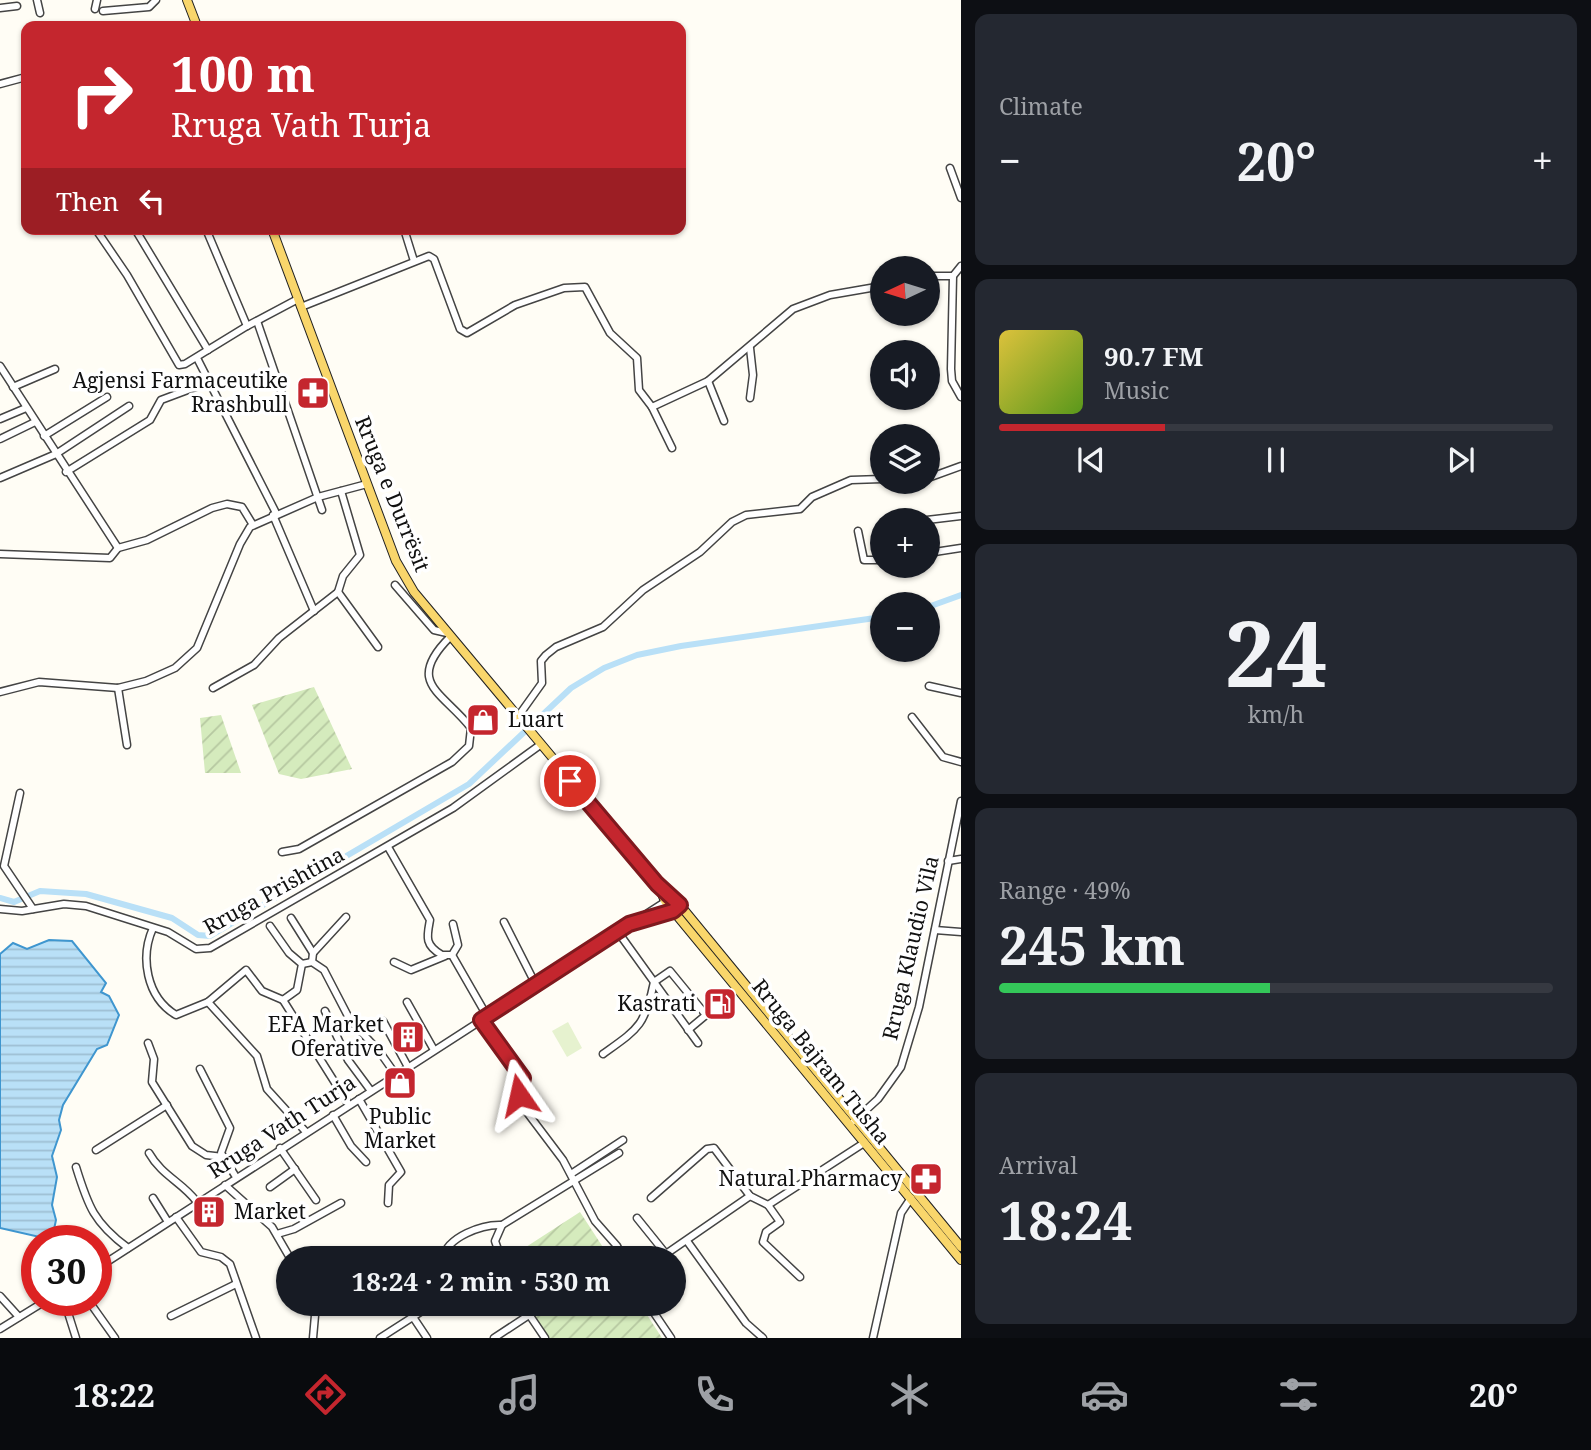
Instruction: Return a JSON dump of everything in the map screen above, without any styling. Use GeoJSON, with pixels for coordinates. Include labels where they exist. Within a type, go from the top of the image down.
{"type":"FeatureCollection","features":[{"type":"Feature","properties":{"kind":"main road"},"geometry":{"type":"LineString","coordinates":[[187,0],[195,21]]}},
{"type":"Feature","properties":{"kind":"main road","name":"Rruga e Durrësit"},"geometry":{"type":"LineString","coordinates":[[274,235],[404,576],[448,635],[537,742]]}},
{"type":"Feature","properties":{"kind":"main road","name":"Rruga Bajram Tusha"},"geometry":{"type":"LineString","coordinates":[[537,742],[676,905],[853,1122],[961,1247]]}},
{"type":"Feature","properties":{"kind":"main road","name":"Rruga Bajram Tusha"},"geometry":{"type":"LineString","coordinates":[[657,884],[665,901],[676,905]]}},
{"type":"Feature","properties":{"kind":"main road","name":"Rruga Bajram Tusha"},"geometry":{"type":"LineString","coordinates":[[853,1122],[864,1143],[961,1260]]}},
{"type":"Feature","properties":{"kind":"street"},"geometry":{"type":"LineString","coordinates":[[95,9],[97,0]]}},
{"type":"Feature","properties":{"kind":"street"},"geometry":{"type":"LineString","coordinates":[[103,11],[149,7],[156,0]]}},
{"type":"Feature","properties":{"kind":"street"},"geometry":{"type":"LineString","coordinates":[[39,1],[40,13]]}},
{"type":"Feature","properties":{"kind":"street"},"geometry":{"type":"LineString","coordinates":[[0,8],[17,6]]}},
{"type":"Feature","properties":{"kind":"street"},"geometry":{"type":"LineString","coordinates":[[0,84],[21,78]]}},
{"type":"Feature","properties":{"kind":"street"},"geometry":{"type":"LineString","coordinates":[[950,168],[961,198]]}},
{"type":"Feature","properties":{"kind":"street"},"geometry":{"type":"LineString","coordinates":[[100,235],[127,275],[177,363],[185,365],[257,321],[429,256],[434,260],[460,329],[467,333],[515,305],[564,288],[585,287],[610,333],[636,358],[639,390],[652,407],[672,448]]}},
{"type":"Feature","properties":{"kind":"street"},"geometry":{"type":"LineString","coordinates":[[139,235],[208,351]]}},
{"type":"Feature","properties":{"kind":"street"},"geometry":{"type":"LineString","coordinates":[[209,235],[247,326]]}},
{"type":"Feature","properties":{"kind":"street"},"geometry":{"type":"LineString","coordinates":[[406,235],[414,261]]}},
{"type":"Feature","properties":{"kind":"street"},"geometry":{"type":"LineString","coordinates":[[961,266],[953,276],[951,369],[951,381],[961,397]]}},
{"type":"Feature","properties":{"kind":"street"},"geometry":{"type":"LineString","coordinates":[[940,276],[953,276]]}},
{"type":"Feature","properties":{"kind":"street"},"geometry":{"type":"LineString","coordinates":[[652,407],[708,381],[750,348],[781,318],[806,302],[870,289]]}},
{"type":"Feature","properties":{"kind":"street"},"geometry":{"type":"LineString","coordinates":[[257,321],[322,510]]}},
{"type":"Feature","properties":{"kind":"street"},"geometry":{"type":"LineString","coordinates":[[750,348],[753,374],[750,398]]}},
{"type":"Feature","properties":{"kind":"street"},"geometry":{"type":"LineString","coordinates":[[197,358],[274,514],[314,611]]}},
{"type":"Feature","properties":{"kind":"street"},"geometry":{"type":"LineString","coordinates":[[0,366],[66,472],[118,548]]}},
{"type":"Feature","properties":{"kind":"street"},"geometry":{"type":"LineString","coordinates":[[13,387],[55,369]]}},
{"type":"Feature","properties":{"kind":"street"},"geometry":{"type":"LineString","coordinates":[[951,369],[960,370]]}},
{"type":"Feature","properties":{"kind":"street"},"geometry":{"type":"LineString","coordinates":[[708,381],[724,421]]}},
{"type":"Feature","properties":{"kind":"street"},"geometry":{"type":"LineString","coordinates":[[66,472],[150,419],[161,400],[209,382]]}},
{"type":"Feature","properties":{"kind":"street"},"geometry":{"type":"LineString","coordinates":[[44,436],[107,397]]}},
{"type":"Feature","properties":{"kind":"street"},"geometry":{"type":"LineString","coordinates":[[0,478],[56,454],[129,406]]}},
{"type":"Feature","properties":{"kind":"street"},"geometry":{"type":"LineString","coordinates":[[0,419],[26,408]]}},
{"type":"Feature","properties":{"kind":"street"},"geometry":{"type":"LineString","coordinates":[[0,439],[34,422]]}},
{"type":"Feature","properties":{"kind":"street"},"geometry":{"type":"LineString","coordinates":[[940,474],[961,466]]}},
{"type":"Feature","properties":{"kind":"street"},"geometry":{"type":"LineString","coordinates":[[518,719],[542,683],[541,661],[546,655],[603,628],[643,590],[700,552],[732,522],[746,515],[800,509],[813,497],[850,480],[870,479]]}},
{"type":"Feature","properties":{"kind":"street"},"geometry":{"type":"LineString","coordinates":[[0,692],[39,682],[118,688],[158,677],[192,656],[240,544],[253,525],[318,497],[367,484]]}},
{"type":"Feature","properties":{"kind":"street"},"geometry":{"type":"LineString","coordinates":[[213,688],[254,665],[279,638],[338,592],[343,576],[360,555],[341,491]]}},
{"type":"Feature","properties":{"kind":"street"},"geometry":{"type":"LineString","coordinates":[[0,554],[71,555],[97,560],[110,558],[118,548],[147,540],[212,508],[227,504],[242,507],[253,525]]}},
{"type":"Feature","properties":{"kind":"street"},"geometry":{"type":"LineString","coordinates":[[940,518],[961,516]]}},
{"type":"Feature","properties":{"kind":"street"},"geometry":{"type":"LineString","coordinates":[[858,531],[864,560],[870,560]]}},
{"type":"Feature","properties":{"kind":"street"},"geometry":{"type":"LineString","coordinates":[[940,551],[961,548]]}},
{"type":"Feature","properties":{"kind":"street"},"geometry":{"type":"LineString","coordinates":[[282,852],[299,849],[452,762],[469,746],[471,728],[431,687],[428,676],[433,653],[448,635],[434,630],[396,585]]}},
{"type":"Feature","properties":{"kind":"street"},"geometry":{"type":"LineString","coordinates":[[338,592],[378,647]]}},
{"type":"Feature","properties":{"kind":"street"},"geometry":{"type":"LineString","coordinates":[[929,686],[961,693]]}},
{"type":"Feature","properties":{"kind":"street"},"geometry":{"type":"LineString","coordinates":[[118,688],[127,745]]}},
{"type":"Feature","properties":{"kind":"street"},"geometry":{"type":"LineString","coordinates":[[912,717],[943,757],[961,762]]}},
{"type":"Feature","properties":{"kind":"street","name":"Rruga Prishtina"},"geometry":{"type":"LineString","coordinates":[[0,909],[33,909],[75,904],[168,932],[196,949],[210,948],[453,808],[537,742]]}},
{"type":"Feature","properties":{"kind":"street"},"geometry":{"type":"LineString","coordinates":[[20,793],[4,866],[33,909]]}},
{"type":"Feature","properties":{"kind":"street","name":"Rruga Klaudio Vila"},"geometry":{"type":"LineString","coordinates":[[853,1122],[878,1099],[901,1067],[919,1007],[961,801]]}},
{"type":"Feature","properties":{"kind":"street"},"geometry":{"type":"LineString","coordinates":[[388,847],[430,920],[426,934],[428,942],[437,952],[449,955],[484,1018],[523,1078],[520,1102],[573,1176],[594,1222],[617,1246]]}},
{"type":"Feature","properties":{"kind":"street"},"geometry":{"type":"LineString","coordinates":[[948,861],[961,859]]}},
{"type":"Feature","properties":{"kind":"street","name":"Rruga Vath Turja"},"geometry":{"type":"LineString","coordinates":[[112,1258],[665,901]]}},
{"type":"Feature","properties":{"kind":"street","name":"Rruga Vath Turja"},"geometry":{"type":"LineString","coordinates":[[629,924],[676,905]]}},
{"type":"Feature","properties":{"kind":"street"},"geometry":{"type":"LineString","coordinates":[[312,962],[313,953],[346,917]]}},
{"type":"Feature","properties":{"kind":"street"},"geometry":{"type":"LineString","coordinates":[[291,918],[313,953]]}},
{"type":"Feature","properties":{"kind":"street"},"geometry":{"type":"LineString","coordinates":[[505,922],[536,985]]}},
{"type":"Feature","properties":{"kind":"street"},"geometry":{"type":"LineString","coordinates":[[394,962],[411,970],[449,955],[459,940],[453,924]]}},
{"type":"Feature","properties":{"kind":"street"},"geometry":{"type":"LineString","coordinates":[[270,926],[289,954],[302,964],[312,962],[324,970],[350,1020],[379,1051],[396,1075]]}},
{"type":"Feature","properties":{"kind":"street"},"geometry":{"type":"LineString","coordinates":[[153,928],[146,943],[145,962],[147,974],[163,1005],[176,1015],[183,1015],[208,1002],[246,970],[262,990],[283,1000],[349,1105]]}},
{"type":"Feature","properties":{"kind":"street"},"geometry":{"type":"LineString","coordinates":[[935,930],[961,932]]}},
{"type":"Feature","properties":{"kind":"street"},"geometry":{"type":"LineString","coordinates":[[618,932],[698,1043]]}},
{"type":"Feature","properties":{"kind":"street"},"geometry":{"type":"LineString","coordinates":[[283,1000],[297,989],[302,964]]}},
{"type":"Feature","properties":{"kind":"street"},"geometry":{"type":"LineString","coordinates":[[603,1054],[638,1029],[650,1002],[654,982],[673,971],[705,1013],[705,1017],[688,1030]]}},
{"type":"Feature","properties":{"kind":"street"},"geometry":{"type":"LineString","coordinates":[[208,1002],[257,1056],[267,1089],[306,1132]]}},
{"type":"Feature","properties":{"kind":"street"},"geometry":{"type":"LineString","coordinates":[[407,1002],[434,1050]]}},
{"type":"Feature","properties":{"kind":"street"},"geometry":{"type":"LineString","coordinates":[[325,1011],[348,1060],[371,1091]]}},
{"type":"Feature","properties":{"kind":"street"},"geometry":{"type":"LineString","coordinates":[[383,1021],[408,1067]]}},
{"type":"Feature","properties":{"kind":"street"},"geometry":{"type":"LineString","coordinates":[[148,1043],[154,1059],[152,1082],[195,1149],[206,1155],[223,1157]]}},
{"type":"Feature","properties":{"kind":"street"},"geometry":{"type":"LineString","coordinates":[[200,1069],[230,1128],[221,1153],[236,1177]]}},
{"type":"Feature","properties":{"kind":"street"},"geometry":{"type":"LineString","coordinates":[[359,1098],[401,1172],[388,1185],[388,1203]]}},
{"type":"Feature","properties":{"kind":"street"},"geometry":{"type":"LineString","coordinates":[[96,1150],[167,1105]]}},
{"type":"Feature","properties":{"kind":"street"},"geometry":{"type":"LineString","coordinates":[[333,1115],[351,1146],[366,1162]]}},
{"type":"Feature","properties":{"kind":"street"},"geometry":{"type":"LineString","coordinates":[[497,1246],[495,1241],[502,1225],[623,1140]]}},
{"type":"Feature","properties":{"kind":"street"},"geometry":{"type":"LineString","coordinates":[[768,1205],[864,1143]]}},
{"type":"Feature","properties":{"kind":"street"},"geometry":{"type":"LineString","coordinates":[[280,1148],[316,1200]]}},
{"type":"Feature","properties":{"kind":"street"},"geometry":{"type":"LineString","coordinates":[[652,1198],[707,1149],[714,1148],[750,1196],[768,1205],[780,1222],[766,1232],[764,1242],[800,1277]]}},
{"type":"Feature","properties":{"kind":"street"},"geometry":{"type":"LineString","coordinates":[[149,1153],[162,1172],[190,1192],[197,1202]]}},
{"type":"Feature","properties":{"kind":"street"},"geometry":{"type":"LineString","coordinates":[[573,1176],[619,1153]]}},
{"type":"Feature","properties":{"kind":"street"},"geometry":{"type":"LineString","coordinates":[[76,1167],[94,1216],[106,1232],[128,1248]]}},
{"type":"Feature","properties":{"kind":"street"},"geometry":{"type":"LineString","coordinates":[[270,1187],[295,1169]]}},
{"type":"Feature","properties":{"kind":"street"},"geometry":{"type":"LineString","coordinates":[[225,1185],[277,1234],[284,1246]]}},
{"type":"Feature","properties":{"kind":"street"},"geometry":{"type":"LineString","coordinates":[[680,1246],[750,1196]]}},
{"type":"Feature","properties":{"kind":"street"},"geometry":{"type":"LineString","coordinates":[[153,1198],[169,1222]]}},
{"type":"Feature","properties":{"kind":"street"},"geometry":{"type":"LineString","coordinates":[[873,1338],[901,1213],[911,1198]]}},
{"type":"Feature","properties":{"kind":"street"},"geometry":{"type":"LineString","coordinates":[[277,1234],[294,1229],[341,1203]]}},
{"type":"Feature","properties":{"kind":"street"},"geometry":{"type":"LineString","coordinates":[[176,1217],[201,1252],[221,1257],[230,1264],[256,1338]]}},
{"type":"Feature","properties":{"kind":"street"},"geometry":{"type":"LineString","coordinates":[[636,1218],[658,1246]]}},
{"type":"Feature","properties":{"kind":"street"},"geometry":{"type":"LineString","coordinates":[[449,1246],[472,1231],[490,1224],[502,1225]]}},
{"type":"Feature","properties":{"kind":"street"},"geometry":{"type":"LineString","coordinates":[[687,1241],[746,1323],[762,1338]]}},
{"type":"Feature","properties":{"kind":"street"},"geometry":{"type":"LineString","coordinates":[[171,1316],[236,1284]]}},
{"type":"Feature","properties":{"kind":"street"},"geometry":{"type":"LineString","coordinates":[[0,1296],[19,1317],[0,1329]]}},
{"type":"Feature","properties":{"kind":"street"},"geometry":{"type":"LineString","coordinates":[[69,1316],[76,1338]]}},
{"type":"Feature","properties":{"kind":"street"},"geometry":{"type":"LineString","coordinates":[[99,1316],[115,1338]]}},
{"type":"Feature","properties":{"kind":"street"},"geometry":{"type":"LineString","coordinates":[[313,1338],[315,1316]]}},
{"type":"Feature","properties":{"kind":"street"},"geometry":{"type":"LineString","coordinates":[[494,1338],[528,1316]]}},
{"type":"Feature","properties":{"kind":"street"},"geometry":{"type":"LineString","coordinates":[[531,1316],[545,1338]]}},
{"type":"Feature","properties":{"kind":"street"},"geometry":{"type":"LineString","coordinates":[[656,1316],[671,1338]]}},
{"type":"Feature","properties":{"kind":"street"},"geometry":{"type":"LineString","coordinates":[[380,1338],[413,1317],[427,1338]]}},
{"type":"Feature","properties":{"kind":"green space"},"geometry":{"type":"Polygon","coordinates":[[[314,687],[352,769],[301,779],[279,774],[252,705],[314,687]]]}},
{"type":"Feature","properties":{"kind":"green space"},"geometry":{"type":"Polygon","coordinates":[[[221,715],[241,773],[205,773],[200,718],[221,715]]]}},
{"type":"Feature","properties":{"kind":"green space"},"geometry":{"type":"Polygon","coordinates":[[[568,1022],[582,1048],[567,1057],[552,1031],[568,1022]]]}},
{"type":"Feature","properties":{"kind":"green space"},"geometry":{"type":"Polygon","coordinates":[[[580,1212],[602,1246],[528,1246],[580,1212]]]}},
{"type":"Feature","properties":{"kind":"green space"},"geometry":{"type":"Polygon","coordinates":[[[534,1316],[648,1316],[662,1338],[549,1338],[534,1316]]]}},
{"type":"Feature","properties":{"kind":"water"},"geometry":{"type":"Polygon","coordinates":[[[49,940],[72,941],[106,983],[101,992],[109,996],[119,1015],[107,1045],[97,1049],[63,1105],[59,1120],[61,1130],[52,1156],[57,1177],[52,1205],[55,1225],[21,1225],[21,1233],[0,1228],[0,954],[13,943],[27,949],[49,940]]]}},
{"type":"Feature","properties":{"kind":"waterway"},"geometry":{"type":"LineString","coordinates":[[940,603],[961,595]]}},
{"type":"Feature","properties":{"kind":"waterway"},"geometry":{"type":"LineString","coordinates":[[0,898],[14,902],[40,891],[86,894],[172,918],[198,935],[210,936],[469,784],[571,688],[604,668],[637,655],[681,646],[870,619]]}},
{"type":"Feature","properties":{"kind":"place","name":"Agjensi Farmaceutike Rrashbull"},"geometry":{"type":"Point","coordinates":[313,393]}},
{"type":"Feature","properties":{"kind":"place","name":"Luart"},"geometry":{"type":"Point","coordinates":[483,720]}},
{"type":"Feature","properties":{"kind":"place","name":"Kastrati"},"geometry":{"type":"Point","coordinates":[720,1004]}},
{"type":"Feature","properties":{"kind":"place","name":"EFA Market Oferative"},"geometry":{"type":"Point","coordinates":[408,1037]}},
{"type":"Feature","properties":{"kind":"place","name":"Public Market"},"geometry":{"type":"Point","coordinates":[400,1083]}},
{"type":"Feature","properties":{"kind":"place","name":"Natural Pharmacy"},"geometry":{"type":"Point","coordinates":[926,1179]}},
{"type":"Feature","properties":{"kind":"place","name":"Market"},"geometry":{"type":"Point","coordinates":[209,1212]}},
{"type":"Feature","properties":{"kind":"route"},"geometry":{"type":"LineString","coordinates":[[519,1095],[524,1083],[523,1078],[481,1020],[629,924],[673,911],[680,905],[657,884],[570,781]]}}]}
